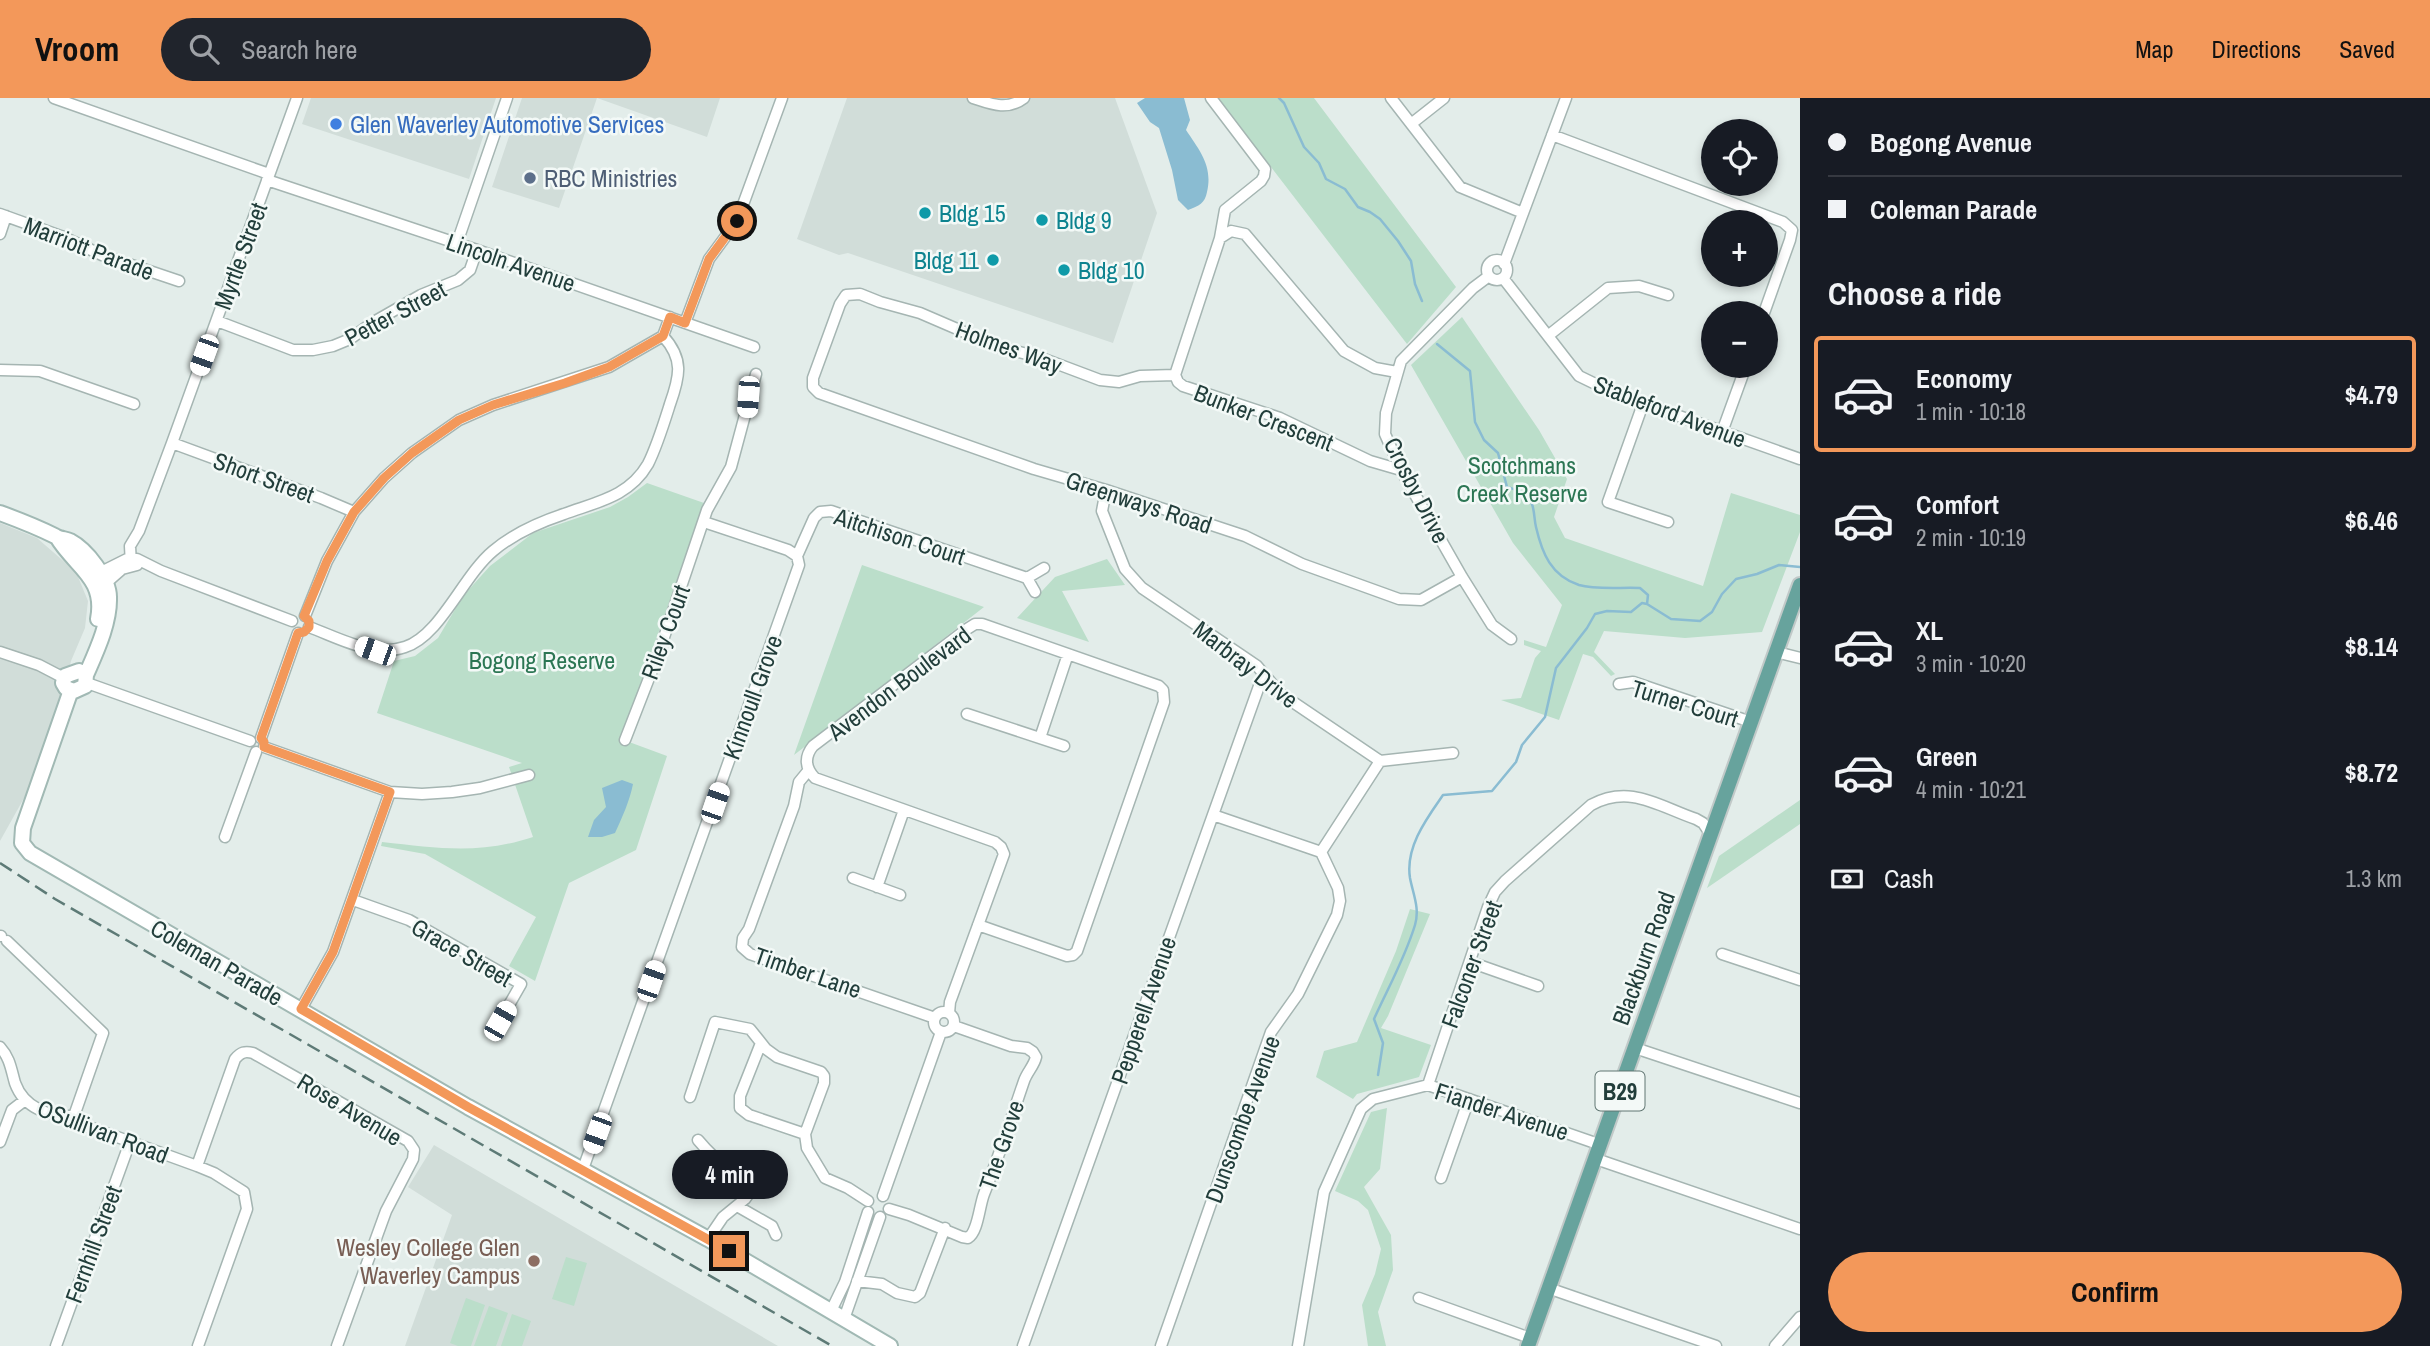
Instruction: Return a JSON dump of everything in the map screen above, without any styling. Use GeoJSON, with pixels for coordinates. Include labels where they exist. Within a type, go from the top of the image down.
{"type":"FeatureCollection","features":[{"type":"Feature","properties":{"kind":"main road","name":"Blackburn Road"},"geometry":{"type":"LineString","coordinates":[[1529,1342],[1800,585]]}},
{"type":"Feature","properties":{"kind":"street","name":"Lincoln Avenue"},"geometry":{"type":"LineString","coordinates":[[54,98],[268,177],[754,347]]}},
{"type":"Feature","properties":{"kind":"street","name":"Myrtle Street"},"geometry":{"type":"LineString","coordinates":[[134,562],[139,531],[297,98]]}},
{"type":"Feature","properties":{"kind":"street"},"geometry":{"type":"LineString","coordinates":[[457,243],[507,98]]}},
{"type":"Feature","properties":{"kind":"street"},"geometry":{"type":"LineString","coordinates":[[685,323],[709,259],[737,221],[782,98]]}},
{"type":"Feature","properties":{"kind":"street"},"geometry":{"type":"LineString","coordinates":[[973,98],[1001,106],[1013,106],[1024,98]]}},
{"type":"Feature","properties":{"kind":"street","name":"Bunker Crescent"},"geometry":{"type":"LineString","coordinates":[[1211,98],[1265,169],[1261,181],[1225,211],[1220,239],[1175,375],[1178,382],[1183,386],[1280,418],[1370,461],[1401,470]]}},
{"type":"Feature","properties":{"kind":"street"},"geometry":{"type":"LineString","coordinates":[[1391,98],[1460,187],[1523,213]]}},
{"type":"Feature","properties":{"kind":"street"},"geometry":{"type":"LineString","coordinates":[[1411,124],[1444,98]]}},
{"type":"Feature","properties":{"kind":"street"},"geometry":{"type":"LineString","coordinates":[[1504,264],[1491,262],[1487,270],[1489,276],[1497,280],[1503,278],[1506,273],[1504,264],[1566,98]]}},
{"type":"Feature","properties":{"kind":"street"},"geometry":{"type":"LineString","coordinates":[[1552,135],[1783,222],[1792,230],[1768,301]]}},
{"type":"Feature","properties":{"kind":"street"},"geometry":{"type":"LineString","coordinates":[[0,234],[3,215]]}},
{"type":"Feature","properties":{"kind":"street","name":"Marriott Parade"},"geometry":{"type":"LineString","coordinates":[[3,215],[61,236],[102,255],[178,281]]}},
{"type":"Feature","properties":{"kind":"street"},"geometry":{"type":"LineString","coordinates":[[1220,239],[1231,231],[1245,234],[1344,351],[1375,368],[1397,372]]}},
{"type":"Feature","properties":{"kind":"street","name":"Petter Street"},"geometry":{"type":"LineString","coordinates":[[217,321],[293,350],[333,346],[421,295],[458,280],[470,270],[477,250]]}},
{"type":"Feature","properties":{"kind":"street","name":"Crosby Drive"},"geometry":{"type":"LineString","coordinates":[[1489,276],[1473,288],[1401,361],[1386,412],[1385,434],[1401,470],[1462,577],[1492,625],[1511,639]]}},
{"type":"Feature","properties":{"kind":"street","name":"Stableford Avenue"},"geometry":{"type":"LineString","coordinates":[[1503,278],[1579,376],[1643,404],[1800,459]]}},
{"type":"Feature","properties":{"kind":"street"},"geometry":{"type":"LineString","coordinates":[[1549,335],[1608,288],[1639,286],[1668,295]]}},
{"type":"Feature","properties":{"kind":"street","name":"Holmes Way"},"geometry":{"type":"LineString","coordinates":[[813,387],[813,378],[839,304],[846,295],[860,294],[920,313],[999,347],[1039,357],[1100,380],[1119,382],[1149,376],[1175,375]]}},
{"type":"Feature","properties":{"kind":"street"},"geometry":{"type":"LineString","coordinates":[[304,616],[327,561],[354,512],[384,478],[412,453],[459,420],[493,405],[609,367],[663,336],[670,317]]}},
{"type":"Feature","properties":{"kind":"street"},"geometry":{"type":"LineString","coordinates":[[309,627],[375,651],[392,651],[409,646],[431,631],[472,571],[495,550],[532,527],[610,499],[632,483],[647,465],[676,387],[679,372],[675,349],[663,336]]}},
{"type":"Feature","properties":{"kind":"street"},"geometry":{"type":"LineString","coordinates":[[0,370],[40,371],[134,404]]}},
{"type":"Feature","properties":{"kind":"street","name":"Riley Court"},"geometry":{"type":"LineString","coordinates":[[625,740],[713,498],[731,467],[756,374]]}},
{"type":"Feature","properties":{"kind":"street"},"geometry":{"type":"LineString","coordinates":[[1722,432],[1742,378]]}},
{"type":"Feature","properties":{"kind":"street","name":"Greenways Road"},"geometry":{"type":"LineString","coordinates":[[813,387],[819,393],[1021,464],[1245,536],[1303,564],[1399,599],[1421,600],[1462,577]]}},
{"type":"Feature","properties":{"kind":"street"},"geometry":{"type":"LineString","coordinates":[[1643,404],[1608,502],[1668,522]]}},
{"type":"Feature","properties":{"kind":"street","name":"Short Street"},"geometry":{"type":"LineString","coordinates":[[172,443],[354,512]]}},
{"type":"Feature","properties":{"kind":"street","name":"Marbray Drive"},"geometry":{"type":"LineString","coordinates":[[1106,490],[1102,511],[1129,574],[1142,588],[1257,666],[1281,694],[1380,761]]}},
{"type":"Feature","properties":{"kind":"street","name":"Aitchison Court"},"geometry":{"type":"LineString","coordinates":[[797,556],[814,518],[820,512],[831,511],[1027,578]]}},
{"type":"Feature","properties":{"kind":"street"},"geometry":{"type":"LineString","coordinates":[[0,513],[70,541],[98,575],[110,598],[108,616],[77,679]]}},
{"type":"Feature","properties":{"kind":"street"},"geometry":{"type":"LineString","coordinates":[[704,522],[788,550],[797,556]]}},
{"type":"Feature","properties":{"kind":"street","name":"Kinnoull Grove"},"geometry":{"type":"LineString","coordinates":[[583,1169],[799,565],[797,556]]}},
{"type":"Feature","properties":{"kind":"street"},"geometry":{"type":"LineString","coordinates":[[98,575],[134,562],[292,621]]}},
{"type":"Feature","properties":{"kind":"street"},"geometry":{"type":"LineString","coordinates":[[1035,592],[1027,578],[1044,568]]}},
{"type":"Feature","properties":{"kind":"street"},"geometry":{"type":"LineString","coordinates":[[77,679],[99,612],[98,575]]}},
{"type":"Feature","properties":{"kind":"street"},"geometry":{"type":"LineString","coordinates":[[292,621],[293,629],[298,633],[304,632],[309,627],[309,621],[304,616]]}},
{"type":"Feature","properties":{"kind":"street"},"geometry":{"type":"LineString","coordinates":[[292,621],[296,617],[304,616]]}},
{"type":"Feature","properties":{"kind":"street","name":"Avendon Boulevard"},"geometry":{"type":"LineString","coordinates":[[808,771],[807,758],[813,746],[975,624],[982,624],[1160,686],[1164,702],[1077,951],[1067,956],[978,925]]}},
{"type":"Feature","properties":{"kind":"street"},"geometry":{"type":"LineString","coordinates":[[225,837],[298,633]]}},
{"type":"Feature","properties":{"kind":"street"},"geometry":{"type":"LineString","coordinates":[[0,652],[390,792],[452,792],[480,788],[528,775]]}},
{"type":"Feature","properties":{"kind":"street"},"geometry":{"type":"LineString","coordinates":[[1776,652],[1800,659]]}},
{"type":"Feature","properties":{"kind":"street"},"geometry":{"type":"LineString","coordinates":[[1040,738],[1068,654]]}},
{"type":"Feature","properties":{"kind":"street","name":"Pepperell Avenue"},"geometry":{"type":"LineString","coordinates":[[1024,1346],[1263,675]]}},
{"type":"Feature","properties":{"kind":"street","name":"Coleman Parade"},"geometry":{"type":"LineString","coordinates":[[77,679],[23,828],[22,843],[30,853],[468,1107],[708,1239],[890,1346]]}},
{"type":"Feature","properties":{"kind":"street","name":"Turner Court"},"geometry":{"type":"LineString","coordinates":[[1619,684],[1633,682],[1751,722]]}},
{"type":"Feature","properties":{"kind":"street"},"geometry":{"type":"LineString","coordinates":[[967,714],[1064,746]]}},
{"type":"Feature","properties":{"kind":"street"},"geometry":{"type":"LineString","coordinates":[[1213,815],[1321,852],[1380,761],[1454,753]]}},
{"type":"Feature","properties":{"kind":"street"},"geometry":{"type":"LineString","coordinates":[[808,771],[815,778],[1001,846],[1004,854],[949,1013]]}},
{"type":"Feature","properties":{"kind":"street","name":"Timber Lane"},"geometry":{"type":"LineString","coordinates":[[808,771],[799,782],[794,806],[749,929],[743,938],[742,947],[750,954],[935,1018]]}},
{"type":"Feature","properties":{"kind":"street"},"geometry":{"type":"LineString","coordinates":[[301,1009],[333,952],[390,792]]}},
{"type":"Feature","properties":{"kind":"street","name":"Falconer Street"},"geometry":{"type":"LineString","coordinates":[[1428,1085],[1495,892],[1591,805],[1606,797],[1636,797],[1696,819],[1703,823],[1711,835]]}},
{"type":"Feature","properties":{"kind":"street"},"geometry":{"type":"LineString","coordinates":[[877,887],[904,810]]}},
{"type":"Feature","properties":{"kind":"street","name":"Dunscombe Avenue"},"geometry":{"type":"LineString","coordinates":[[1161,1346],[1271,1032],[1298,994],[1337,915],[1340,901],[1338,888],[1321,852]]}},
{"type":"Feature","properties":{"kind":"street"},"geometry":{"type":"LineString","coordinates":[[853,878],[900,895]]}},
{"type":"Feature","properties":{"kind":"street","name":"Grace Street"},"geometry":{"type":"LineString","coordinates":[[353,900],[409,920],[520,984],[493,1033]]}},
{"type":"Feature","properties":{"kind":"street"},"geometry":{"type":"LineString","coordinates":[[3,938],[103,1033],[74,1116]]}},
{"type":"Feature","properties":{"kind":"street"},"geometry":{"type":"LineString","coordinates":[[1722,954],[1800,980]]}},
{"type":"Feature","properties":{"kind":"street"},"geometry":{"type":"LineString","coordinates":[[1470,962],[1538,986]]}},
{"type":"Feature","properties":{"kind":"street"},"geometry":{"type":"LineString","coordinates":[[940,1013],[949,1013],[954,1018],[954,1026],[950,1031],[941,1032],[936,1027],[935,1018],[940,1013]]}},
{"type":"Feature","properties":{"kind":"street"},"geometry":{"type":"LineString","coordinates":[[690,1097],[715,1022],[750,1030],[765,1049],[777,1057],[821,1072],[824,1083],[805,1134],[807,1148],[825,1178],[848,1188],[868,1207],[873,1216],[880,1217]]}},
{"type":"Feature","properties":{"kind":"street","name":"The Grove"},"geometry":{"type":"LineString","coordinates":[[888,1209],[968,1238],[976,1230],[978,1210],[1003,1148],[1026,1074],[1035,1063],[1036,1057],[1027,1048],[1012,1046],[954,1026]]}},
{"type":"Feature","properties":{"kind":"street"},"geometry":{"type":"LineString","coordinates":[[883,1196],[941,1032]]}},
{"type":"Feature","properties":{"kind":"street"},"geometry":{"type":"LineString","coordinates":[[761,1043],[740,1096],[740,1108],[749,1115],[805,1134]]}},
{"type":"Feature","properties":{"kind":"street","name":"OSullivan Road"},"geometry":{"type":"LineString","coordinates":[[0,1047],[11,1063],[14,1080],[25,1100],[36,1108],[59,1116],[74,1116],[87,1126],[214,1173],[244,1192],[247,1209],[198,1346]]}},
{"type":"Feature","properties":{"kind":"street"},"geometry":{"type":"LineString","coordinates":[[1635,1048],[1800,1103]]}},
{"type":"Feature","properties":{"kind":"street","name":"Rose Avenue"},"geometry":{"type":"LineString","coordinates":[[197,1166],[235,1059],[246,1052],[253,1053],[408,1141],[414,1150],[413,1158],[386,1211],[337,1346]]}},
{"type":"Feature","properties":{"kind":"street","name":"Fiander Avenue"},"geometry":{"type":"LineString","coordinates":[[1298,1346],[1324,1192],[1361,1108],[1373,1099],[1428,1085],[1601,1144]]}},
{"type":"Feature","properties":{"kind":"street"},"geometry":{"type":"LineString","coordinates":[[1441,1178],[1469,1099]]}},
{"type":"Feature","properties":{"kind":"street"},"geometry":{"type":"LineString","coordinates":[[0,1142],[12,1110],[25,1100]]}},
{"type":"Feature","properties":{"kind":"street"},"geometry":{"type":"LineString","coordinates":[[698,1140],[725,1168],[746,1177],[755,1185],[774,1187]]}},
{"type":"Feature","properties":{"kind":"street","name":"Fernhill Street"},"geometry":{"type":"LineString","coordinates":[[56,1346],[130,1142]]}},
{"type":"Feature","properties":{"kind":"street"},"geometry":{"type":"LineString","coordinates":[[693,1179],[711,1156]]}},
{"type":"Feature","properties":{"kind":"street"},"geometry":{"type":"LineString","coordinates":[[1596,1159],[1800,1229]]}},
{"type":"Feature","properties":{"kind":"street"},"geometry":{"type":"LineString","coordinates":[[708,1239],[723,1217],[737,1206],[755,1185]]}},
{"type":"Feature","properties":{"kind":"street"},"geometry":{"type":"LineString","coordinates":[[838,1315],[868,1207],[874,1196],[883,1196]]}},
{"type":"Feature","properties":{"kind":"street"},"geometry":{"type":"LineString","coordinates":[[838,1315],[857,1281],[880,1217],[888,1209],[888,1202],[883,1196]]}},
{"type":"Feature","properties":{"kind":"street"},"geometry":{"type":"LineString","coordinates":[[737,1206],[772,1226],[776,1235]]}},
{"type":"Feature","properties":{"kind":"street"},"geometry":{"type":"LineString","coordinates":[[857,1281],[871,1281],[897,1293],[915,1297],[920,1293],[944,1228]]}},
{"type":"Feature","properties":{"kind":"street"},"geometry":{"type":"LineString","coordinates":[[1548,1287],[1716,1346]]}},
{"type":"Feature","properties":{"kind":"street"},"geometry":{"type":"LineString","coordinates":[[1419,1298],[1529,1342]]}},
{"type":"Feature","properties":{"kind":"street"},"geometry":{"type":"LineString","coordinates":[[1775,1344],[1800,1317]]}},
{"type":"Feature","properties":{"kind":"shaded area"},"geometry":{"type":"Polygon","coordinates":[[[311,98],[496,98],[469,179],[302,124],[311,98]]]}},
{"type":"Feature","properties":{"kind":"shaded area"},"geometry":{"type":"Polygon","coordinates":[[[522,98],[597,98],[559,208],[492,187],[522,98]]]}},
{"type":"Feature","properties":{"kind":"shaded area"},"geometry":{"type":"Polygon","coordinates":[[[597,98],[720,98],[707,137],[597,98]]]}},
{"type":"Feature","properties":{"kind":"shaded area"},"geometry":{"type":"Polygon","coordinates":[[[847,98],[1115,98],[1157,213],[1113,343],[848,253],[839,255],[797,239],[847,98]]]}},
{"type":"Feature","properties":{"kind":"shaded area"},"geometry":{"type":"Polygon","coordinates":[[[0,523],[37,538],[76,572],[88,601],[85,628],[71,661],[56,717],[33,782],[0,841],[0,523]]]}},
{"type":"Feature","properties":{"kind":"shaded area","name":"Wesley College Glen Waverley Campus"},"geometry":{"type":"Polygon","coordinates":[[[434,1145],[778,1346],[405,1346],[452,1215],[408,1187],[434,1145]]]}},
{"type":"Feature","properties":{"kind":"green space"},"geometry":{"type":"Polygon","coordinates":[[[1218,98],[1314,98],[1456,287],[1407,344],[1218,98]]]}},
{"type":"Feature","properties":{"kind":"green space","name":"Scotchmans Creek Reserve"},"geometry":{"type":"Polygon","coordinates":[[[1462,317],[1539,430],[1567,479],[1554,517],[1565,538],[1703,586],[1731,493],[1800,515],[1800,532],[1762,632],[1685,638],[1604,631],[1594,652],[1615,674],[1611,676],[1593,657],[1583,654],[1559,720],[1501,700],[1521,698],[1535,658],[1541,651],[1524,645],[1524,640],[1546,647],[1562,605],[1513,543],[1411,365],[1462,317]]]}},
{"type":"Feature","properties":{"kind":"green space","name":"Bogong Reserve"},"geometry":{"type":"Polygon","coordinates":[[[647,483],[704,503],[621,739],[667,756],[636,850],[569,883],[535,981],[509,966],[536,917],[425,854],[381,846],[382,842],[440,848],[476,848],[513,843],[533,837],[509,767],[522,763],[377,713],[394,661],[415,656],[438,638],[463,596],[490,566],[533,533],[610,507],[647,483]]]}},
{"type":"Feature","properties":{"kind":"green space"},"geometry":{"type":"Polygon","coordinates":[[[1107,559],[1125,585],[1062,591],[1089,642],[1017,618],[1055,577],[1107,559]]]}},
{"type":"Feature","properties":{"kind":"green space"},"geometry":{"type":"Polygon","coordinates":[[[862,565],[984,607],[794,755],[862,565]]]}},
{"type":"Feature","properties":{"kind":"green space"},"geometry":{"type":"Polygon","coordinates":[[[1800,800],[1800,824],[1707,888],[1719,856],[1800,800]]]}},
{"type":"Feature","properties":{"kind":"green space"},"geometry":{"type":"Polygon","coordinates":[[[1410,909],[1430,914],[1381,1028],[1431,1045],[1419,1077],[1357,1094],[1353,1099],[1316,1077],[1324,1051],[1357,1042],[1396,951],[1410,909]]]}},
{"type":"Feature","properties":{"kind":"green space"},"geometry":{"type":"Polygon","coordinates":[[[1387,1108],[1380,1169],[1364,1187],[1391,1235],[1393,1270],[1378,1312],[1386,1346],[1368,1346],[1362,1305],[1375,1274],[1381,1249],[1368,1210],[1358,1201],[1335,1191],[1371,1112],[1387,1108]]]}},
{"type":"Feature","properties":{"kind":"green space"},"geometry":{"type":"Polygon","coordinates":[[[566,1257],[587,1263],[574,1306],[552,1299],[566,1257]]]}},
{"type":"Feature","properties":{"kind":"green space"},"geometry":{"type":"Polygon","coordinates":[[[466,1298],[485,1305],[471,1346],[458,1346],[450,1343],[466,1298]]]}},
{"type":"Feature","properties":{"kind":"green space"},"geometry":{"type":"Polygon","coordinates":[[[489,1306],[508,1313],[496,1346],[474,1346],[489,1306]]]}},
{"type":"Feature","properties":{"kind":"green space"},"geometry":{"type":"Polygon","coordinates":[[[512,1314],[531,1321],[522,1346],[501,1346],[512,1314]]]}},
{"type":"Feature","properties":{"kind":"water"},"geometry":{"type":"Polygon","coordinates":[[[1145,98],[1184,98],[1190,120],[1186,130],[1204,159],[1208,174],[1206,196],[1203,201],[1188,210],[1178,200],[1159,128],[1150,122],[1137,103],[1145,98]]]}},
{"type":"Feature","properties":{"kind":"water"},"geometry":{"type":"Polygon","coordinates":[[[622,780],[633,784],[615,833],[588,837],[594,820],[606,807],[602,788],[622,780]]]}},
{"type":"Feature","properties":{"kind":"waterway"},"geometry":{"type":"LineString","coordinates":[[1279,98],[1284,103],[1304,147],[1319,163],[1326,179],[1345,189],[1358,207],[1380,219],[1398,241],[1411,261],[1415,284],[1422,301]]}},
{"type":"Feature","properties":{"kind":"waterway"},"geometry":{"type":"LineString","coordinates":[[1437,344],[1470,371],[1475,422],[1484,440],[1498,453],[1507,487],[1521,492],[1530,500],[1541,546],[1555,570],[1569,581],[1586,587],[1640,588],[1648,595],[1647,604]]}},
{"type":"Feature","properties":{"kind":"waterway"},"geometry":{"type":"LineString","coordinates":[[1378,1075],[1383,1043],[1374,1019],[1406,949],[1416,919],[1409,866],[1411,855],[1430,813],[1443,795],[1492,791],[1516,762],[1522,745],[1545,717],[1556,668],[1595,614],[1607,611],[1631,612],[1642,603],[1671,619],[1700,621],[1712,612],[1722,594],[1736,579],[1779,565],[1800,567]]}},
{"type":"Feature","properties":{"kind":"railway"},"geometry":{"type":"LineString","coordinates":[[0,863],[55,899],[832,1346]]}},
{"type":"Feature","properties":{"kind":"place","name":"Glen Waverley Automotive Services"},"geometry":{"type":"Point","coordinates":[336,124]}},
{"type":"Feature","properties":{"kind":"place","name":"RBC Ministries"},"geometry":{"type":"Point","coordinates":[530,178]}},
{"type":"Feature","properties":{"kind":"place","name":"Bldg 15"},"geometry":{"type":"Point","coordinates":[925,213]}},
{"type":"Feature","properties":{"kind":"place","name":"Bldg 9"},"geometry":{"type":"Point","coordinates":[1042,220]}},
{"type":"Feature","properties":{"kind":"place","name":"Bldg 11"},"geometry":{"type":"Point","coordinates":[993,260]}},
{"type":"Feature","properties":{"kind":"place","name":"Bldg 10"},"geometry":{"type":"Point","coordinates":[1064,270]}},
{"type":"Feature","properties":{"kind":"place","name":"Wesley College Glen Waverley Campus"},"geometry":{"type":"Point","coordinates":[534,1261]}},
{"type":"Feature","properties":{"kind":"route"},"geometry":{"type":"LineString","coordinates":[[729,1251],[468,1107],[301,1009],[333,952],[390,792],[264,747],[261,738],[298,633],[307,631],[309,627],[309,621],[304,616],[327,561],[354,512],[384,478],[412,453],[459,420],[493,405],[609,367],[663,336],[670,317],[685,323],[709,259],[737,221]]}}]}
